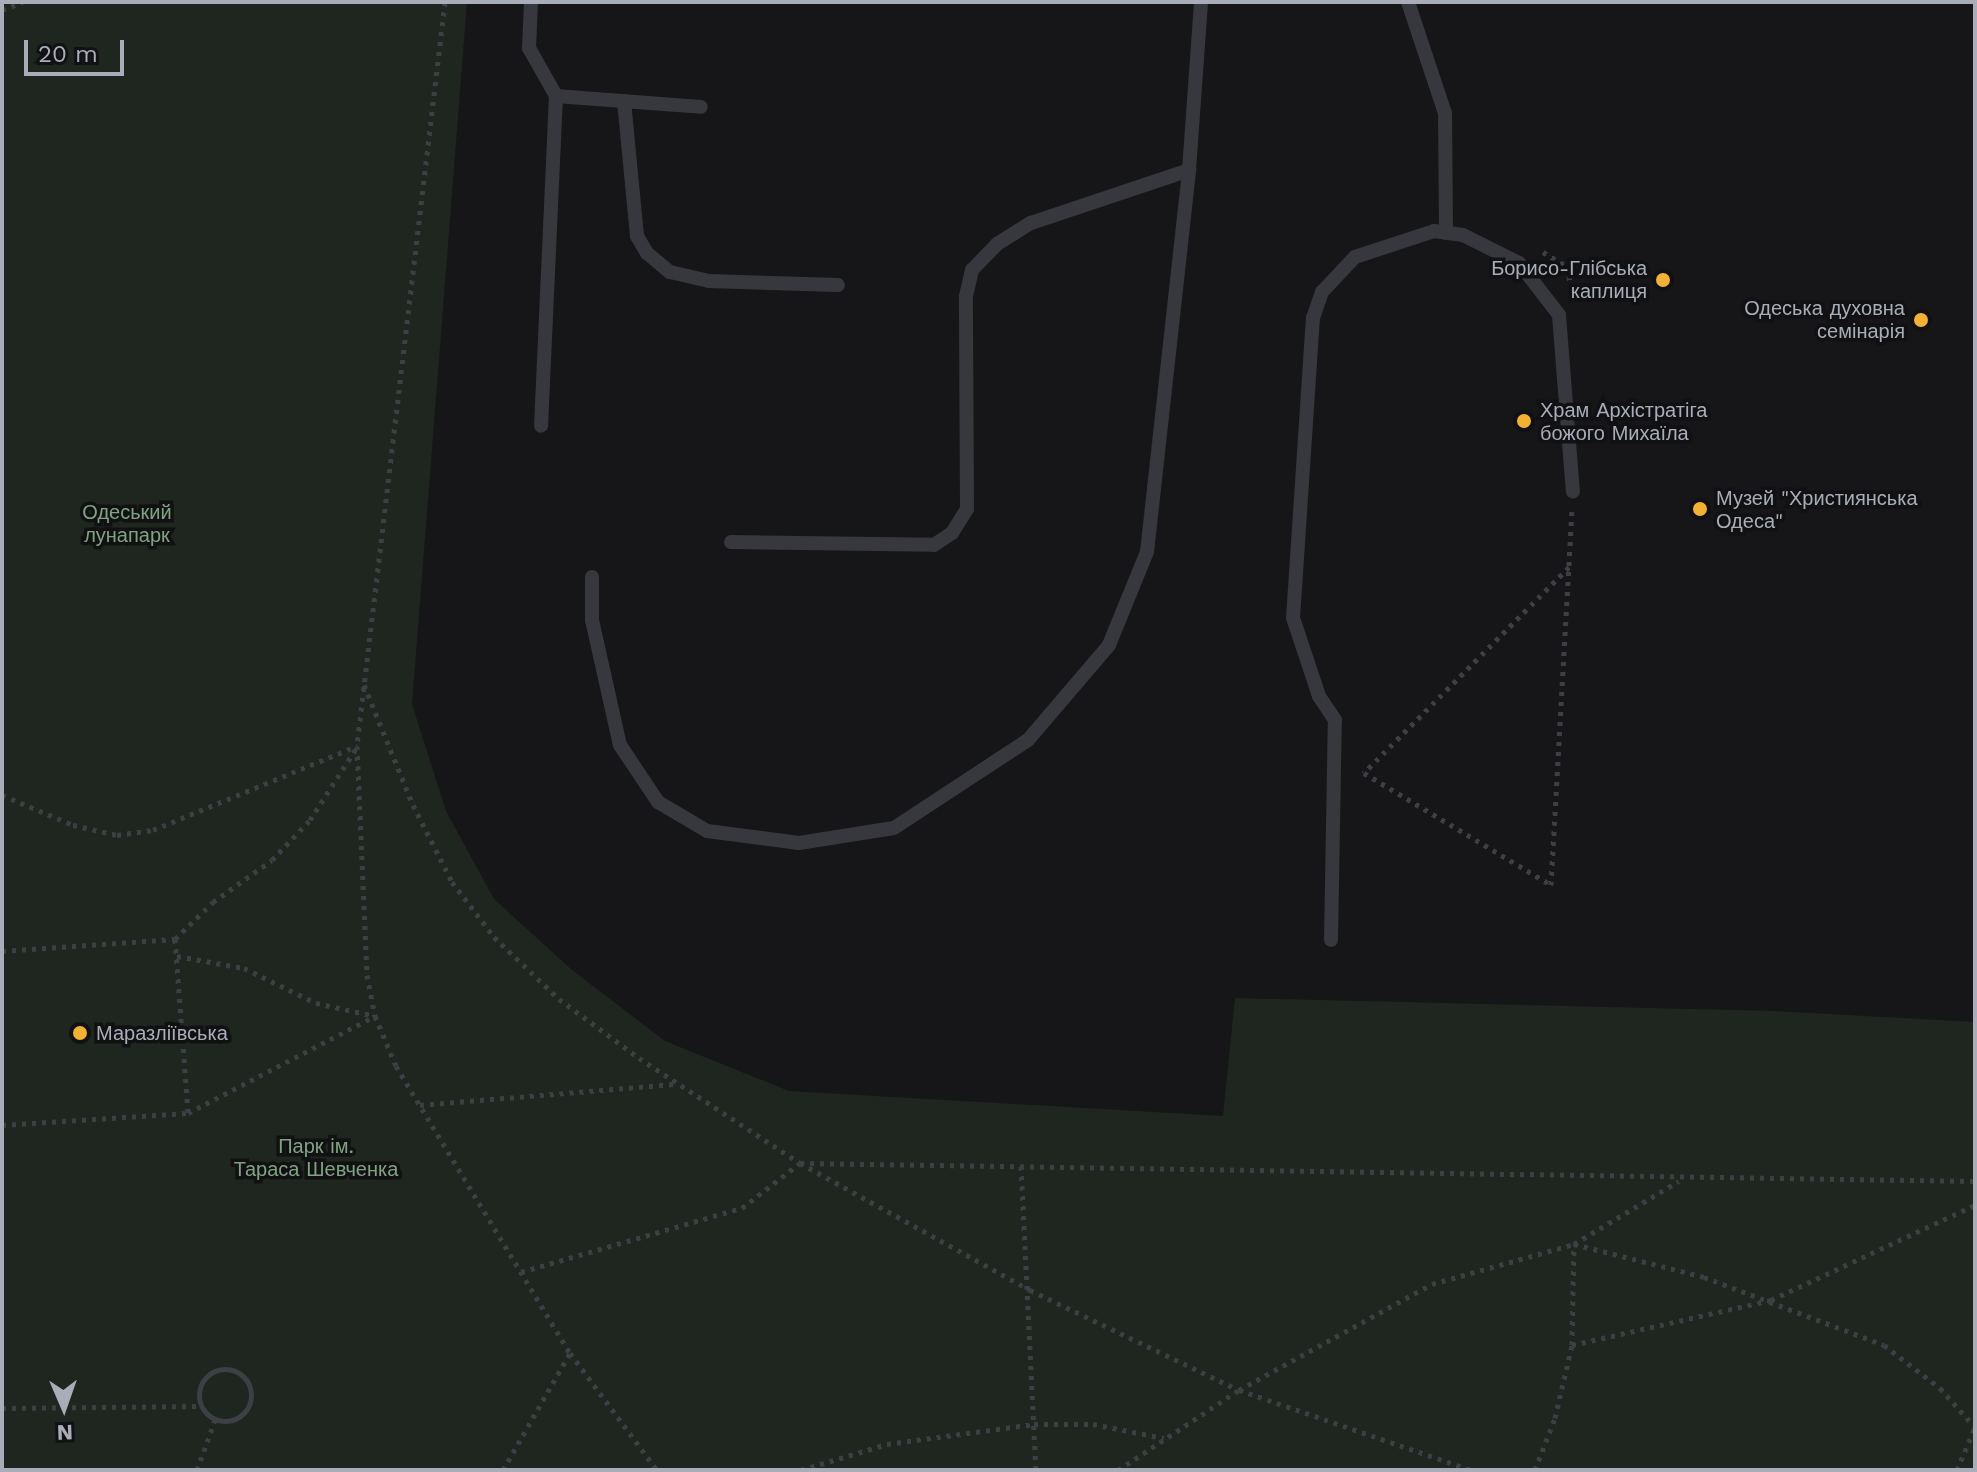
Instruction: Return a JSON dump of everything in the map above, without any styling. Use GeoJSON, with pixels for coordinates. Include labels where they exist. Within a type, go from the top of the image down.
{"type":"FeatureCollection","features":[{"type":"Feature","properties":{"kind":"lane"},"geometry":{"type":"LineString","coordinates":[[531,2],[529,48],[556,96],[541,426]]}},
{"type":"Feature","properties":{"kind":"lane"},"geometry":{"type":"LineString","coordinates":[[592,577],[592,620],[620,745],[658,802],[707,831],[799,843],[894,828],[1028,740],[1109,645],[1147,552],[1189,170],[1201,2]]}},
{"type":"Feature","properties":{"kind":"lane"},"geometry":{"type":"LineString","coordinates":[[1408,2],[1445,113],[1446,233]]}},
{"type":"Feature","properties":{"kind":"lane"},"geometry":{"type":"LineString","coordinates":[[556,96],[701,107]]}},
{"type":"Feature","properties":{"kind":"lane"},"geometry":{"type":"LineString","coordinates":[[624,101],[637,236],[647,253],[670,272],[708,281],[838,285]]}},
{"type":"Feature","properties":{"kind":"lane"},"geometry":{"type":"LineString","coordinates":[[731,542],[934,545],[952,533],[967,509],[966,296],[972,270],[997,244],[1031,223],[1189,170]]}},
{"type":"Feature","properties":{"kind":"lane"},"geometry":{"type":"LineString","coordinates":[[1331,940],[1335,720],[1319,696],[1293,618],[1313,318],[1322,292],[1355,257],[1434,231],[1463,235],[1519,263],[1559,315],[1573,491]]}},
{"type":"Feature","properties":{"kind":"path"},"geometry":{"type":"LineString","coordinates":[[2,10],[23,2]]}},
{"type":"Feature","properties":{"kind":"path"},"geometry":{"type":"LineString","coordinates":[[445,2],[409,338],[357,746],[367,975],[375,1016],[420,1105],[570,1353],[657,1470]]}},
{"type":"Feature","properties":{"kind":"path"},"geometry":{"type":"LineString","coordinates":[[1569,567],[1565,646],[1551,885],[1364,773],[1569,567]]}},
{"type":"Feature","properties":{"kind":"path"},"geometry":{"type":"LineString","coordinates":[[363,683],[413,805],[452,882],[494,937],[559,999],[678,1084],[800,1163],[1030,1290],[1239,1390],[1471,1470]]}},
{"type":"Feature","properties":{"kind":"path"},"geometry":{"type":"LineString","coordinates":[[2,795],[73,825],[117,835],[153,830],[357,746]]}},
{"type":"Feature","properties":{"kind":"path"},"geometry":{"type":"LineString","coordinates":[[2,951],[175,939],[213,902],[272,860],[310,820],[357,746]]}},
{"type":"Feature","properties":{"kind":"path"},"geometry":{"type":"LineString","coordinates":[[175,939],[188,1113]]}},
{"type":"Feature","properties":{"kind":"path"},"geometry":{"type":"LineString","coordinates":[[177,956],[244,968],[316,1003],[375,1016]]}},
{"type":"Feature","properties":{"kind":"path"},"geometry":{"type":"LineString","coordinates":[[2,1125],[188,1113],[375,1016]]}},
{"type":"Feature","properties":{"kind":"path"},"geometry":{"type":"LineString","coordinates":[[420,1105],[678,1084]]}},
{"type":"Feature","properties":{"kind":"path"},"geometry":{"type":"LineString","coordinates":[[521,1272],[742,1208],[800,1163],[1682,1179],[1975,1181]]}},
{"type":"Feature","properties":{"kind":"path"},"geometry":{"type":"LineString","coordinates":[[1021,1166],[1030,1290],[1036,1470]]}},
{"type":"Feature","properties":{"kind":"path"},"geometry":{"type":"LineString","coordinates":[[1118,1470],[1239,1390],[1432,1284],[1574,1244],[1682,1179]]}},
{"type":"Feature","properties":{"kind":"path"},"geometry":{"type":"LineString","coordinates":[[1572,1345],[1771,1300],[1975,1205]]}},
{"type":"Feature","properties":{"kind":"path"},"geometry":{"type":"LineString","coordinates":[[1574,1244],[1771,1300],[1884,1345],[1940,1388],[1975,1427],[1957,1470]]}},
{"type":"Feature","properties":{"kind":"path"},"geometry":{"type":"LineString","coordinates":[[1535,1470],[1555,1418],[1572,1345],[1574,1244]]}},
{"type":"Feature","properties":{"kind":"path"},"geometry":{"type":"LineString","coordinates":[[503,1470],[570,1353]]}},
{"type":"Feature","properties":{"kind":"path"},"geometry":{"type":"LineString","coordinates":[[226,1369],[244,1377],[252,1396],[250,1406],[235,1420],[215,1420],[201,1406],[201,1385],[215,1371],[226,1369]]}},
{"type":"Feature","properties":{"kind":"path"},"geometry":{"type":"LineString","coordinates":[[2,1408],[201,1406]]}},
{"type":"Feature","properties":{"kind":"path"},"geometry":{"type":"LineString","coordinates":[[197,1470],[215,1420]]}},
{"type":"Feature","properties":{"kind":"path"},"geometry":{"type":"LineString","coordinates":[[801,1470],[887,1444],[1034,1424],[1093,1424],[1164,1438]]}},
{"type":"Feature","properties":{"kind":"green space","name":"Парк ім. Тараса Шевченка"},"geometry":{"type":"Polygon","coordinates":[[[2,2],[467,2],[412,704],[446,811],[494,899],[572,970],[665,1041],[789,1091],[1223,1116],[1235,998],[1775,1011],[1975,1022],[1975,1470],[2,1470],[2,2]]]}},
{"type":"Feature","properties":{"kind":"place","name":"Борисо-Глібська каплиця"},"geometry":{"type":"Point","coordinates":[1663,280]}},
{"type":"Feature","properties":{"kind":"place","name":"Одеська духовна семінарія"},"geometry":{"type":"Point","coordinates":[1921,320]}},
{"type":"Feature","properties":{"kind":"place","name":"Храм Архістратіга божого Михаїла"},"geometry":{"type":"Point","coordinates":[1524,421]}},
{"type":"Feature","properties":{"kind":"place","name":"Музей \"Християнська Одеса\""},"geometry":{"type":"Point","coordinates":[1700,509]}},
{"type":"Feature","properties":{"kind":"place","name":"Маразліївська"},"geometry":{"type":"Point","coordinates":[80,1033]}},
{"type":"Feature","properties":{"kind":"park label","name":"Одеський лунапарк"},"geometry":{"type":"Point","coordinates":[127,524]}}]}
